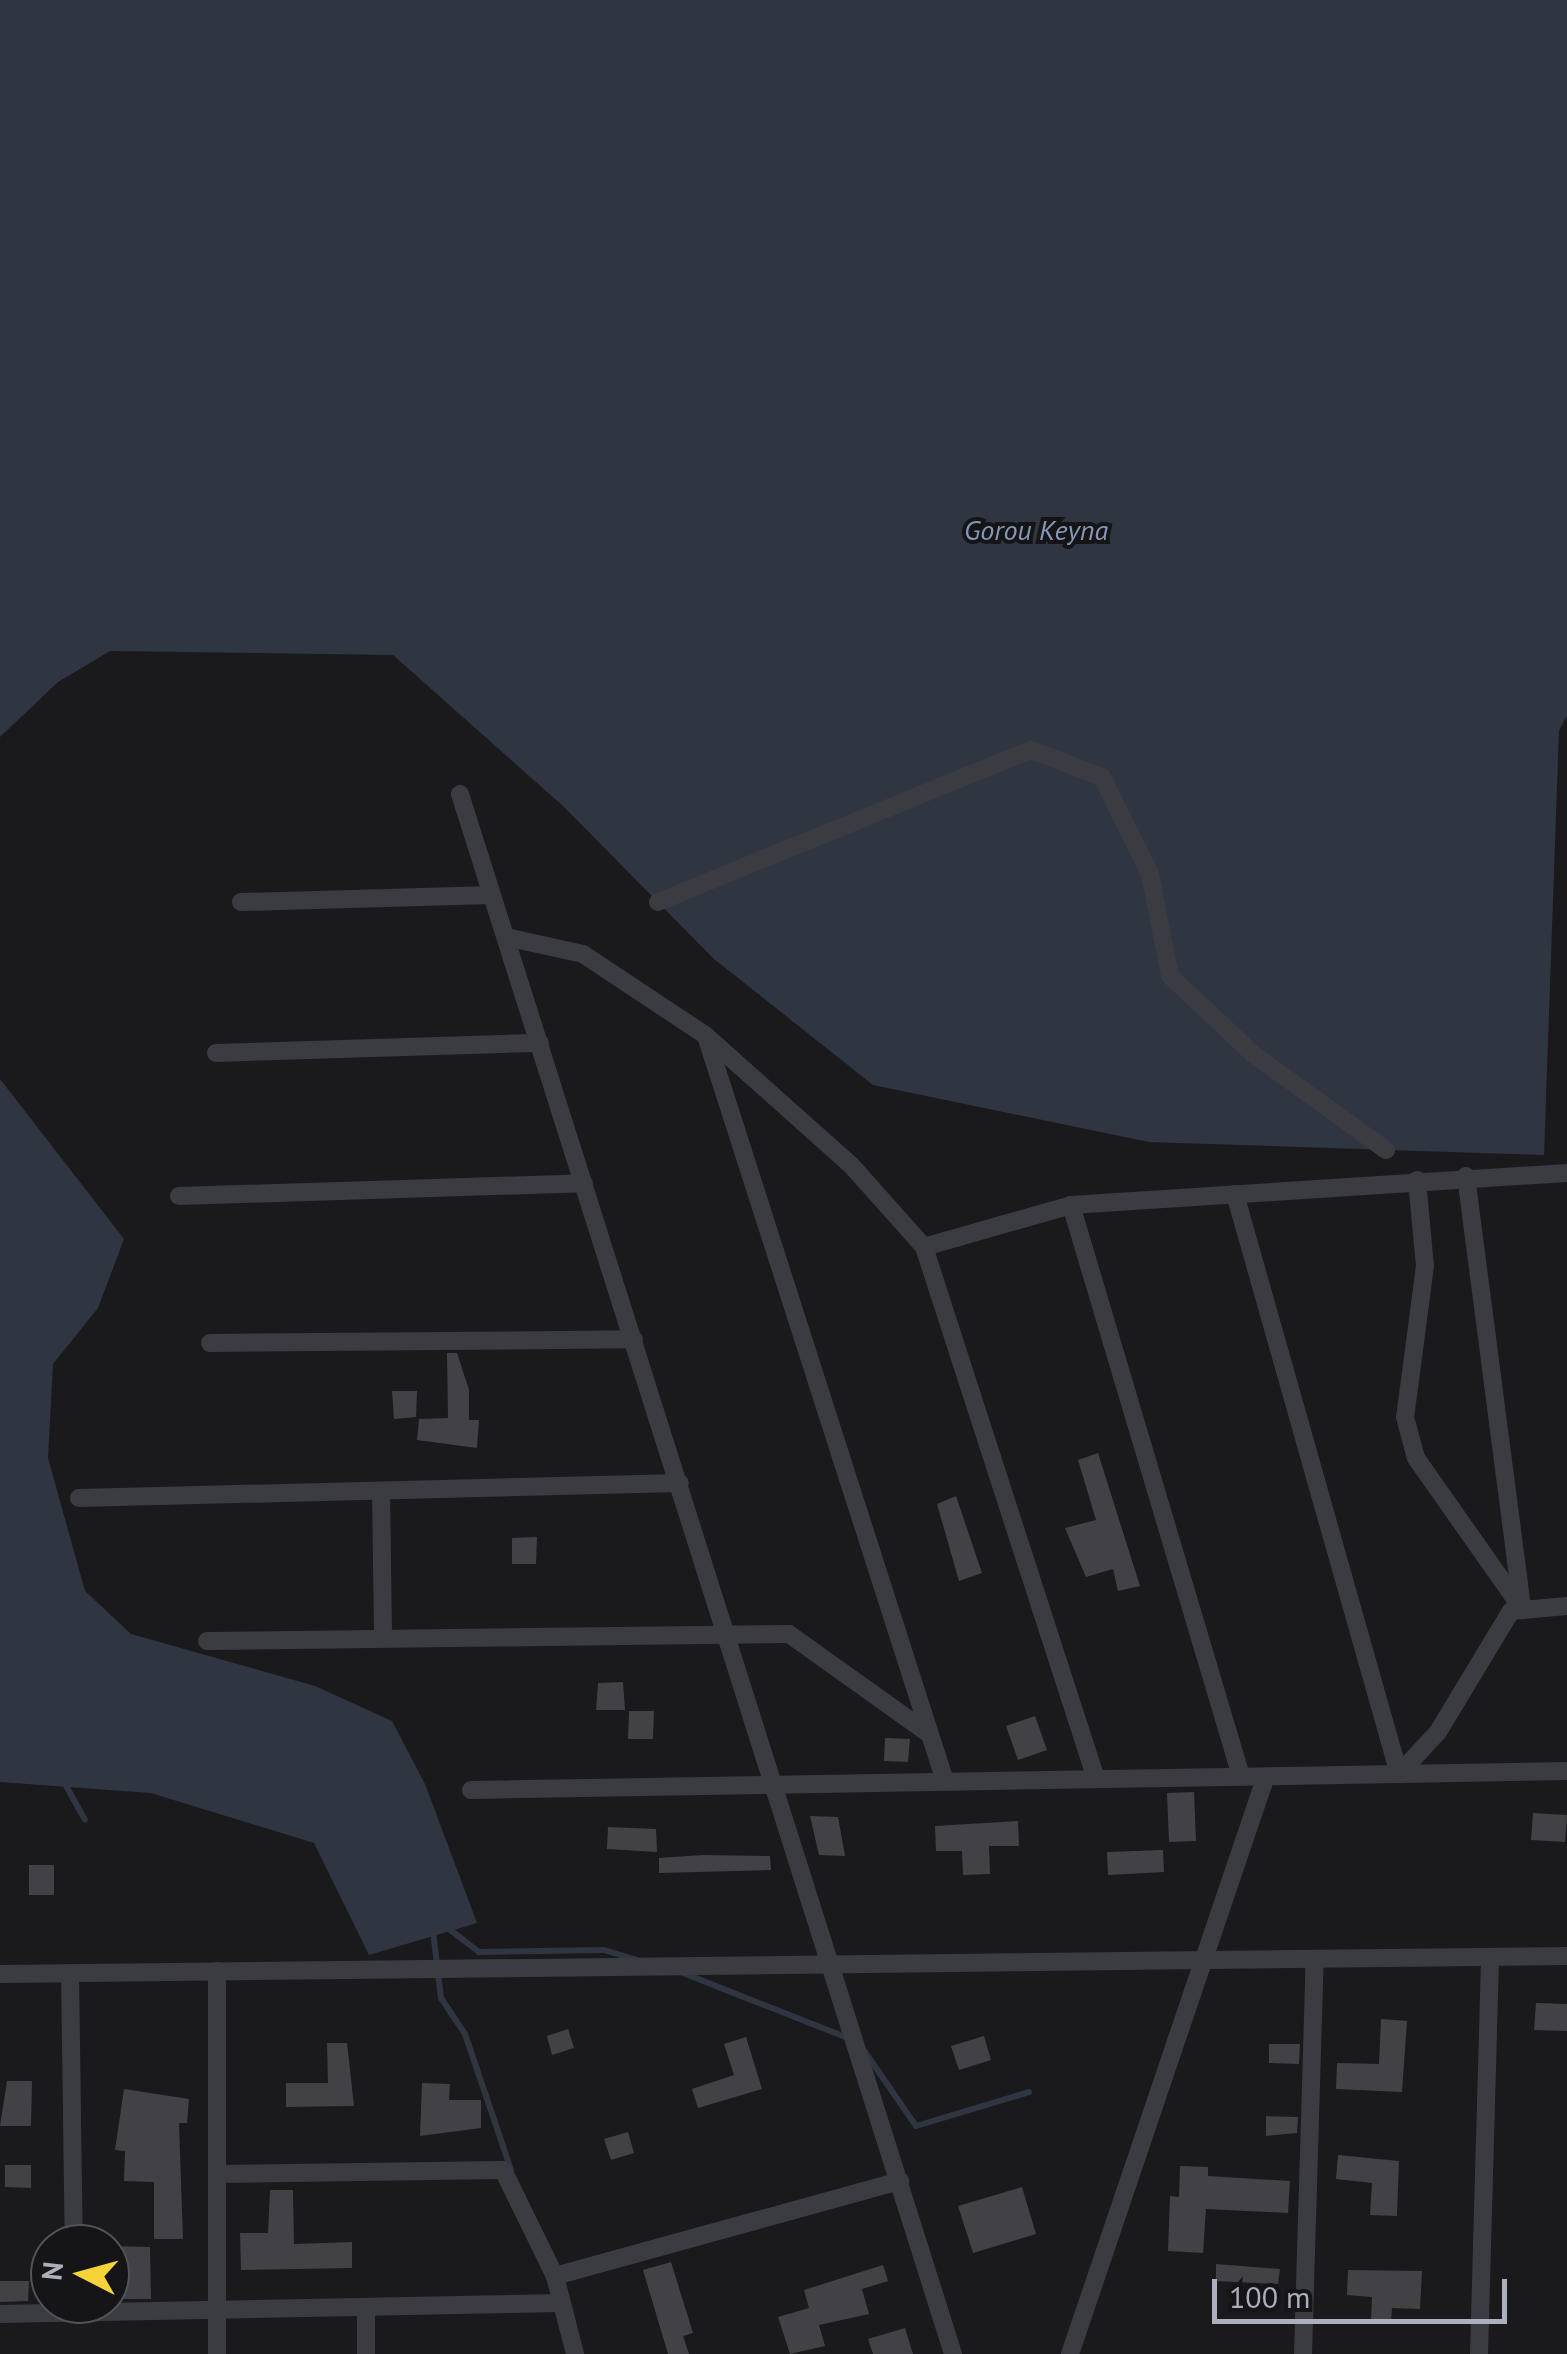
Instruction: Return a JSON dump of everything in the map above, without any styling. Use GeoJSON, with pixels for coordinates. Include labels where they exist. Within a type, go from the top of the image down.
{"type":"FeatureCollection","features":[{"type":"Feature","properties":{"kind":"street"},"geometry":{"type":"LineString","coordinates":[[658,902],[1031,750],[1102,776],[1150,874],[1170,976],[1253,1054],[1386,1150]]}},
{"type":"Feature","properties":{"kind":"street"},"geometry":{"type":"LineString","coordinates":[[460,794],[834,1965],[953,2354]]}},
{"type":"Feature","properties":{"kind":"street"},"geometry":{"type":"LineString","coordinates":[[241,902],[492,895]]}},
{"type":"Feature","properties":{"kind":"street"},"geometry":{"type":"LineString","coordinates":[[506,937],[583,954],[705,1035],[851,1165],[924,1247],[1096,1779]]}},
{"type":"Feature","properties":{"kind":"street"},"geometry":{"type":"LineString","coordinates":[[705,1035],[944,1781]]}},
{"type":"Feature","properties":{"kind":"street"},"geometry":{"type":"LineString","coordinates":[[216,1053],[540,1043]]}},
{"type":"Feature","properties":{"kind":"street"},"geometry":{"type":"LineString","coordinates":[[924,1247],[1072,1204],[1466,1176],[1567,1173]]}},
{"type":"Feature","properties":{"kind":"street"},"geometry":{"type":"LineString","coordinates":[[1466,1176],[1523,1610]]}},
{"type":"Feature","properties":{"kind":"street"},"geometry":{"type":"LineString","coordinates":[[1417,1180],[1425,1266],[1405,1417],[1416,1458],[1523,1610]]}},
{"type":"Feature","properties":{"kind":"street"},"geometry":{"type":"LineString","coordinates":[[179,1196],[584,1183]]}},
{"type":"Feature","properties":{"kind":"street"},"geometry":{"type":"LineString","coordinates":[[1235,1194],[1398,1774]]}},
{"type":"Feature","properties":{"kind":"street"},"geometry":{"type":"LineString","coordinates":[[1072,1204],[1242,1776]]}},
{"type":"Feature","properties":{"kind":"street"},"geometry":{"type":"LineString","coordinates":[[210,1343],[634,1340]]}},
{"type":"Feature","properties":{"kind":"street"},"geometry":{"type":"LineString","coordinates":[[79,1498],[680,1483]]}},
{"type":"Feature","properties":{"kind":"street"},"geometry":{"type":"LineString","coordinates":[[381,1491],[383,1638]]}},
{"type":"Feature","properties":{"kind":"street"},"geometry":{"type":"LineString","coordinates":[[1398,1774],[1438,1732],[1511,1611],[1567,1606]]}},
{"type":"Feature","properties":{"kind":"street"},"geometry":{"type":"LineString","coordinates":[[207,1641],[727,1631],[788,1634],[930,1734]]}},
{"type":"Feature","properties":{"kind":"street"},"geometry":{"type":"LineString","coordinates":[[470,1790],[774,1780],[1567,1772]]}},
{"type":"Feature","properties":{"kind":"street"},"geometry":{"type":"LineString","coordinates":[[1070,2354],[1199,1960],[1266,1776]]}},
{"type":"Feature","properties":{"kind":"street"},"geometry":{"type":"LineString","coordinates":[[0,1974],[1567,1956]]}},
{"type":"Feature","properties":{"kind":"street"},"geometry":{"type":"LineString","coordinates":[[1479,2354],[1490,1957]]}},
{"type":"Feature","properties":{"kind":"street"},"geometry":{"type":"LineString","coordinates":[[1302,2354],[1315,1959]]}},
{"type":"Feature","properties":{"kind":"street"},"geometry":{"type":"LineString","coordinates":[[217,1972],[217,2354]]}},
{"type":"Feature","properties":{"kind":"street"},"geometry":{"type":"LineString","coordinates":[[70,1973],[74,2224]]}},
{"type":"Feature","properties":{"kind":"street"},"geometry":{"type":"LineString","coordinates":[[217,2174],[503,2170],[555,2276],[559,2304],[576,2354]]}},
{"type":"Feature","properties":{"kind":"street"},"geometry":{"type":"LineString","coordinates":[[555,2276],[900,2181]]}},
{"type":"Feature","properties":{"kind":"street"},"geometry":{"type":"LineString","coordinates":[[130,2309],[559,2304]]}},
{"type":"Feature","properties":{"kind":"street"},"geometry":{"type":"LineString","coordinates":[[366,2307],[366,2354]]}},
{"type":"Feature","properties":{"kind":"street"},"geometry":{"type":"LineString","coordinates":[[0,2314],[30,2312]]}},
{"type":"Feature","properties":{"kind":"water","name":"Gorou Keyna"},"geometry":{"type":"Polygon","coordinates":[[[0,0],[1567,0],[1567,716],[1559,730],[1544,1155],[1149,1142],[873,1085],[714,959],[564,807],[393,655],[110,651],[58,682],[0,737],[0,0]]]}},
{"type":"Feature","properties":{"kind":"water"},"geometry":{"type":"Polygon","coordinates":[[[0,1079],[124,1239],[98,1308],[53,1364],[48,1458],[85,1591],[131,1634],[315,1686],[392,1721],[425,1784],[477,1923],[369,1955],[314,1843],[151,1793],[0,1782],[0,1079]]]}},
{"type":"Feature","properties":{"kind":"building"},"geometry":{"type":"Polygon","coordinates":[[[447,1353],[457,1353],[469,1390],[469,1420],[479,1420],[477,1448],[417,1440],[419,1419],[448,1418],[447,1353]]]}},
{"type":"Feature","properties":{"kind":"building"},"geometry":{"type":"Polygon","coordinates":[[[392,1391],[417,1391],[416,1417],[394,1419],[392,1391]]]}},
{"type":"Feature","properties":{"kind":"building"},"geometry":{"type":"Polygon","coordinates":[[[1098,1453],[1140,1586],[1118,1591],[1113,1569],[1086,1577],[1065,1528],[1096,1520],[1078,1460],[1098,1453]]]}},
{"type":"Feature","properties":{"kind":"building"},"geometry":{"type":"Polygon","coordinates":[[[956,1496],[982,1573],[959,1581],[937,1504],[956,1496]]]}},
{"type":"Feature","properties":{"kind":"building"},"geometry":{"type":"Polygon","coordinates":[[[537,1537],[536,1564],[512,1564],[512,1538],[537,1537]]]}},
{"type":"Feature","properties":{"kind":"building"},"geometry":{"type":"Polygon","coordinates":[[[623,1682],[625,1710],[596,1710],[598,1683],[623,1682]]]}},
{"type":"Feature","properties":{"kind":"building"},"geometry":{"type":"Polygon","coordinates":[[[629,1711],[654,1711],[653,1739],[628,1739],[629,1711]]]}},
{"type":"Feature","properties":{"kind":"building"},"geometry":{"type":"Polygon","coordinates":[[[1035,1716],[1047,1750],[1018,1760],[1006,1726],[1035,1716]]]}},
{"type":"Feature","properties":{"kind":"building"},"geometry":{"type":"Polygon","coordinates":[[[885,1738],[910,1739],[908,1762],[884,1761],[885,1738]]]}},
{"type":"Feature","properties":{"kind":"building"},"geometry":{"type":"Polygon","coordinates":[[[1194,1792],[1196,1841],[1169,1842],[1167,1793],[1194,1792]]]}},
{"type":"Feature","properties":{"kind":"building"},"geometry":{"type":"Polygon","coordinates":[[[1533,1813],[1567,1815],[1565,1842],[1531,1840],[1533,1813]]]}},
{"type":"Feature","properties":{"kind":"building"},"geometry":{"type":"Polygon","coordinates":[[[810,1816],[838,1817],[845,1856],[819,1855],[810,1816]]]}},
{"type":"Feature","properties":{"kind":"building"},"geometry":{"type":"Polygon","coordinates":[[[1018,1821],[1019,1846],[989,1846],[990,1874],[963,1875],[962,1851],[936,1851],[935,1826],[1018,1821]]]}},
{"type":"Feature","properties":{"kind":"building"},"geometry":{"type":"Polygon","coordinates":[[[608,1827],[656,1829],[657,1852],[607,1849],[608,1827]]]}},
{"type":"Feature","properties":{"kind":"building"},"geometry":{"type":"Polygon","coordinates":[[[1163,1850],[1164,1872],[1108,1875],[1107,1852],[1163,1850]]]}},
{"type":"Feature","properties":{"kind":"building"},"geometry":{"type":"Polygon","coordinates":[[[770,1856],[771,1870],[659,1873],[659,1858],[770,1856]]]}},
{"type":"Feature","properties":{"kind":"building"},"geometry":{"type":"Polygon","coordinates":[[[29,1865],[54,1865],[54,1895],[29,1895],[29,1865]]]}},
{"type":"Feature","properties":{"kind":"building"},"geometry":{"type":"Polygon","coordinates":[[[1536,2003],[1567,2004],[1567,2031],[1534,2030],[1536,2003]]]}},
{"type":"Feature","properties":{"kind":"building"},"geometry":{"type":"Polygon","coordinates":[[[1381,2019],[1407,2021],[1402,2092],[1336,2089],[1337,2063],[1379,2064],[1381,2019]]]}},
{"type":"Feature","properties":{"kind":"building"},"geometry":{"type":"Polygon","coordinates":[[[568,2029],[574,2048],[552,2055],[547,2036],[568,2029]]]}},
{"type":"Feature","properties":{"kind":"building"},"geometry":{"type":"Polygon","coordinates":[[[984,2036],[991,2060],[959,2070],[951,2046],[984,2036]]]}},
{"type":"Feature","properties":{"kind":"building"},"geometry":{"type":"Polygon","coordinates":[[[746,2037],[762,2089],[698,2108],[692,2089],[734,2075],[724,2044],[746,2037]]]}},
{"type":"Feature","properties":{"kind":"building"},"geometry":{"type":"Polygon","coordinates":[[[327,2043],[347,2043],[354,2106],[286,2107],[286,2083],[328,2083],[327,2043]]]}},
{"type":"Feature","properties":{"kind":"building"},"geometry":{"type":"Polygon","coordinates":[[[1269,2044],[1300,2044],[1299,2064],[1269,2063],[1269,2044]]]}},
{"type":"Feature","properties":{"kind":"building"},"geometry":{"type":"Polygon","coordinates":[[[7,2081],[32,2081],[31,2126],[0,2126],[7,2081]]]}},
{"type":"Feature","properties":{"kind":"building"},"geometry":{"type":"Polygon","coordinates":[[[422,2083],[450,2084],[449,2100],[481,2100],[481,2128],[420,2136],[422,2083]]]}},
{"type":"Feature","properties":{"kind":"building"},"geometry":{"type":"Polygon","coordinates":[[[124,2089],[189,2099],[187,2123],[179,2123],[183,2239],[154,2239],[154,2182],[124,2181],[125,2151],[115,2150],[124,2089]]]}},
{"type":"Feature","properties":{"kind":"building"},"geometry":{"type":"Polygon","coordinates":[[[1266,2116],[1298,2117],[1297,2133],[1266,2136],[1266,2116]]]}},
{"type":"Feature","properties":{"kind":"building"},"geometry":{"type":"Polygon","coordinates":[[[628,2132],[634,2153],[611,2160],[604,2139],[628,2132]]]}},
{"type":"Feature","properties":{"kind":"building"},"geometry":{"type":"Polygon","coordinates":[[[1338,2155],[1399,2161],[1397,2216],[1370,2215],[1372,2183],[1336,2179],[1338,2155]]]}},
{"type":"Feature","properties":{"kind":"building"},"geometry":{"type":"Polygon","coordinates":[[[5,2165],[31,2165],[31,2188],[5,2187],[5,2165]]]}},
{"type":"Feature","properties":{"kind":"building"},"geometry":{"type":"Polygon","coordinates":[[[1180,2166],[1208,2167],[1208,2176],[1290,2181],[1288,2213],[1206,2209],[1203,2253],[1168,2251],[1170,2196],[1179,2197],[1180,2166]]]}},
{"type":"Feature","properties":{"kind":"building"},"geometry":{"type":"Polygon","coordinates":[[[1022,2187],[1036,2234],[973,2253],[958,2206],[1022,2187]]]}},
{"type":"Feature","properties":{"kind":"building"},"geometry":{"type":"Polygon","coordinates":[[[270,2190],[293,2190],[294,2244],[352,2242],[352,2268],[241,2270],[240,2233],[268,2233],[270,2190]]]}},
{"type":"Feature","properties":{"kind":"building"},"geometry":{"type":"Polygon","coordinates":[[[130,2246],[150,2247],[151,2299],[130,2299],[130,2246]]]}},
{"type":"Feature","properties":{"kind":"building"},"geometry":{"type":"Polygon","coordinates":[[[671,2262],[693,2333],[683,2336],[689,2354],[668,2354],[643,2270],[671,2262]]]}},
{"type":"Feature","properties":{"kind":"building"},"geometry":{"type":"Polygon","coordinates":[[[1216,2264],[1280,2269],[1278,2284],[1216,2281],[1216,2264]]]}},
{"type":"Feature","properties":{"kind":"building"},"geometry":{"type":"Polygon","coordinates":[[[883,2265],[888,2281],[862,2289],[869,2314],[819,2325],[825,2346],[790,2354],[778,2317],[809,2308],[804,2290],[883,2265]]]}},
{"type":"Feature","properties":{"kind":"building"},"geometry":{"type":"Polygon","coordinates":[[[1348,2270],[1422,2271],[1420,2309],[1392,2308],[1391,2322],[1371,2320],[1372,2297],[1347,2295],[1348,2270]]]}},
{"type":"Feature","properties":{"kind":"building"},"geometry":{"type":"Polygon","coordinates":[[[0,2281],[29,2281],[28,2301],[0,2302],[0,2281]]]}},
{"type":"Feature","properties":{"kind":"building"},"geometry":{"type":"Polygon","coordinates":[[[905,2328],[913,2354],[873,2354],[868,2339],[905,2328]]]}},
{"type":"Feature","properties":{"kind":"waterway"},"geometry":{"type":"LineString","coordinates":[[64,1782],[85,1820]]}},
{"type":"Feature","properties":{"kind":"waterway"},"geometry":{"type":"LineString","coordinates":[[445,1926],[479,1952],[604,1950],[637,1960]]}},
{"type":"Feature","properties":{"kind":"waterway"},"geometry":{"type":"LineString","coordinates":[[433,1931],[441,1998],[465,2034],[511,2170]]}},
{"type":"Feature","properties":{"kind":"waterway"},"geometry":{"type":"LineString","coordinates":[[683,1973],[848,2038]]}},
{"type":"Feature","properties":{"kind":"waterway"},"geometry":{"type":"LineString","coordinates":[[865,2052],[916,2126],[1029,2092]]}}]}
